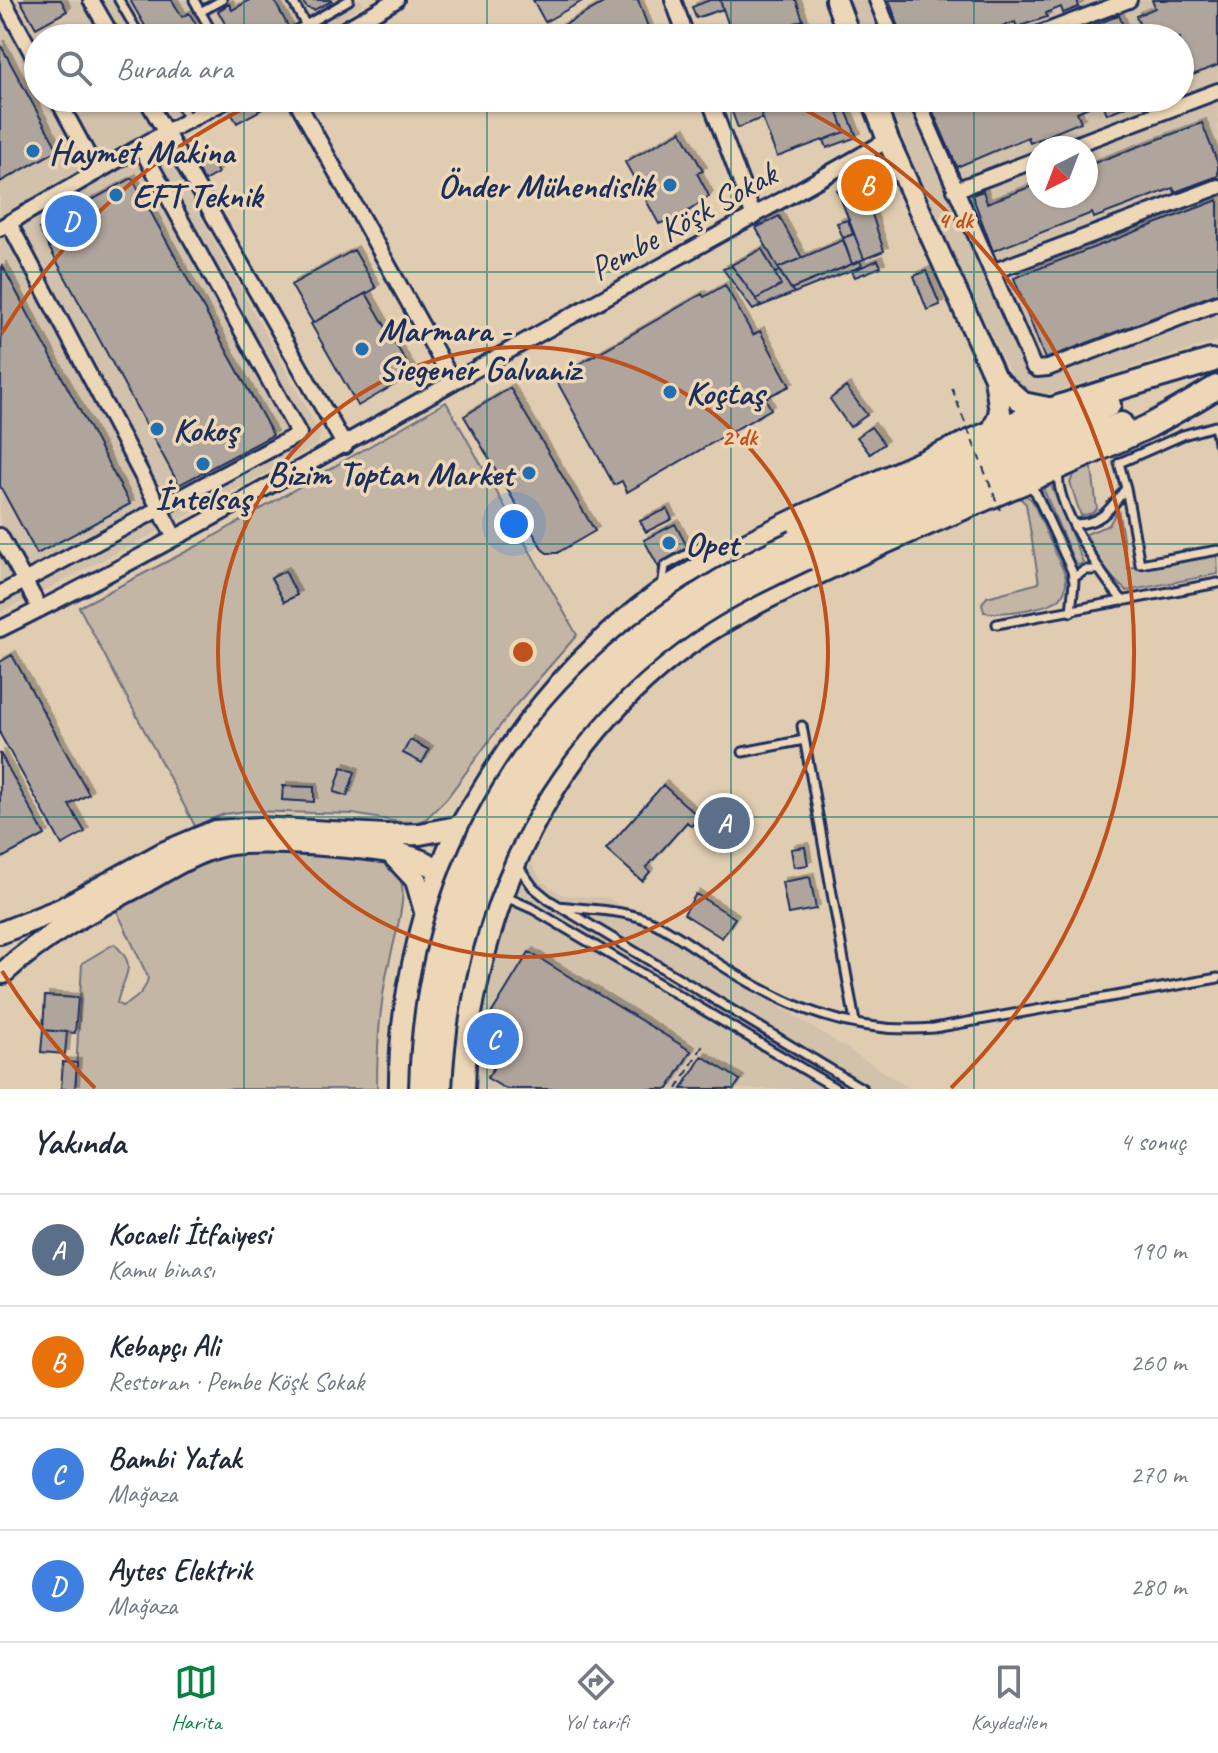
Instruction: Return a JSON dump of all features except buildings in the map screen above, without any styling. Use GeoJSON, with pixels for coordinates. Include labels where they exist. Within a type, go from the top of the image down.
{"type":"FeatureCollection","features":[{"type":"Feature","properties":{"kind":"main road"},"geometry":{"type":"LineString","coordinates":[[401,1089],[404,1025],[426,915],[448,851],[505,755],[542,705],[589,656],[661,593],[727,553],[992,432],[1053,409],[1215,360]]}},
{"type":"Feature","properties":{"kind":"main road"},"geometry":{"type":"LineString","coordinates":[[463,1089],[469,1011],[500,895],[515,858],[545,801],[579,749],[620,701],[672,656],[801,560],[900,494],[1215,360]]}},
{"type":"Feature","properties":{"kind":"main road"},"geometry":{"type":"LineString","coordinates":[[440,1089],[447,1007],[456,961],[472,905],[489,862],[552,753],[593,703],[645,655],[699,615],[801,560],[916,507],[1070,443],[1218,387]]}},
{"type":"Feature","properties":{"kind":"main road"},"geometry":{"type":"LineString","coordinates":[[421,1089],[428,995],[450,910],[471,853],[523,760],[551,722],[591,679],[652,626],[704,589],[904,532],[1151,425],[1218,387]]}},
{"type":"Feature","properties":{"kind":"main road"},"geometry":{"type":"LineString","coordinates":[[505,755],[503,777],[514,794],[531,803],[545,801]]}},
{"type":"Feature","properties":{"kind":"main road"},"geometry":{"type":"LineString","coordinates":[[462,826],[478,823],[494,830],[510,845],[515,858]]}},
{"type":"Feature","properties":{"kind":"main road"},"geometry":{"type":"LineString","coordinates":[[442,872],[450,884],[464,894],[484,898],[500,895]]}},
{"type":"Feature","properties":{"kind":"main road"},"geometry":{"type":"LineString","coordinates":[[421,939],[437,928],[455,928],[472,937],[483,954]]}},
{"type":"Feature","properties":{"kind":"street"},"geometry":{"type":"LineString","coordinates":[[3,0],[24,38]]}},
{"type":"Feature","properties":{"kind":"street"},"geometry":{"type":"LineString","coordinates":[[91,0],[105,24]]}},
{"type":"Feature","properties":{"kind":"street"},"geometry":{"type":"LineString","coordinates":[[673,0],[682,24]]}},
{"type":"Feature","properties":{"kind":"street"},"geometry":{"type":"LineString","coordinates":[[836,0],[845,24]]}},
{"type":"Feature","properties":{"kind":"street"},"geometry":{"type":"LineString","coordinates":[[877,0],[886,24]]}},
{"type":"Feature","properties":{"kind":"street"},"geometry":{"type":"LineString","coordinates":[[1066,24],[1129,0]]}},
{"type":"Feature","properties":{"kind":"street"},"geometry":{"type":"LineString","coordinates":[[352,24],[389,1]]}},
{"type":"Feature","properties":{"kind":"street"},"geometry":{"type":"LineString","coordinates":[[1194,100],[1218,91]]}},
{"type":"Feature","properties":{"kind":"street"},"geometry":{"type":"LineString","coordinates":[[65,112],[97,172]]}},
{"type":"Feature","properties":{"kind":"street"},"geometry":{"type":"LineString","coordinates":[[154,112],[345,446]]}},
{"type":"Feature","properties":{"kind":"street"},"geometry":{"type":"LineString","coordinates":[[175,538],[5,226],[140,146],[204,112]]}},
{"type":"Feature","properties":{"kind":"street"},"geometry":{"type":"LineString","coordinates":[[303,112],[453,382]]}},
{"type":"Feature","properties":{"kind":"street"},"geometry":{"type":"LineString","coordinates":[[714,112],[754,217]]}},
{"type":"Feature","properties":{"kind":"street"},"geometry":{"type":"LineString","coordinates":[[877,112],[995,378],[1000,412],[992,432]]}},
{"type":"Feature","properties":{"kind":"street"},"geometry":{"type":"LineString","coordinates":[[922,112],[1030,361],[1037,369],[1048,368],[1218,303]]}},
{"type":"Feature","properties":{"kind":"street"},"geometry":{"type":"LineString","coordinates":[[1098,136],[1162,112]]}},
{"type":"Feature","properties":{"kind":"street","name":"Pembe Köşk Sokak"},"geometry":{"type":"LineString","coordinates":[[0,629],[345,446],[453,382],[888,140]]}},
{"type":"Feature","properties":{"kind":"street"},"geometry":{"type":"LineString","coordinates":[[0,594],[299,434],[140,146]]}},
{"type":"Feature","properties":{"kind":"street"},"geometry":{"type":"LineString","coordinates":[[955,190],[1026,163]]}},
{"type":"Feature","properties":{"kind":"street"},"geometry":{"type":"LineString","coordinates":[[992,272],[1218,187]]}},
{"type":"Feature","properties":{"kind":"street"},"geometry":{"type":"LineString","coordinates":[[995,378],[1023,403],[1053,409]]}},
{"type":"Feature","properties":{"kind":"street"},"geometry":{"type":"LineString","coordinates":[[0,536],[40,609]]}},
{"type":"Feature","properties":{"kind":"street"},"geometry":{"type":"LineString","coordinates":[[0,933],[61,909],[163,853],[215,831],[259,828],[385,835],[420,834],[462,826]]}},
{"type":"Feature","properties":{"kind":"street"},"geometry":{"type":"LineString","coordinates":[[1,976],[29,949],[58,929],[210,850],[228,845],[332,845],[389,851],[428,863],[442,872]]}},
{"type":"Feature","properties":{"kind":"street"},"geometry":{"type":"LineString","coordinates":[[389,851],[416,880],[426,915]]}},
{"type":"Feature","properties":{"kind":"lane"},"geometry":{"type":"LineString","coordinates":[[119,0],[133,24]]}},
{"type":"Feature","properties":{"kind":"lane"},"geometry":{"type":"LineString","coordinates":[[194,0],[207,24]]}},
{"type":"Feature","properties":{"kind":"lane"},"geometry":{"type":"LineString","coordinates":[[200,12],[222,0]]}},
{"type":"Feature","properties":{"kind":"lane"},"geometry":{"type":"LineString","coordinates":[[292,0],[306,24],[349,0]]}},
{"type":"Feature","properties":{"kind":"lane"},"geometry":{"type":"LineString","coordinates":[[184,112],[189,120]]}},
{"type":"Feature","properties":{"kind":"lane"},"geometry":{"type":"LineString","coordinates":[[1218,443],[1215,426],[1183,435],[1119,463],[1140,564],[1218,550]]}},
{"type":"Feature","properties":{"kind":"lane"},"geometry":{"type":"LineString","coordinates":[[1064,464],[1058,479],[1074,524],[1089,557],[1123,601]]}},
{"type":"Feature","properties":{"kind":"lane"},"geometry":{"type":"LineString","coordinates":[[1025,481],[1036,493],[1073,578],[1071,612]]}},
{"type":"Feature","properties":{"kind":"lane"},"geometry":{"type":"LineString","coordinates":[[1074,524],[1098,521],[1106,516],[1126,488]]}},
{"type":"Feature","properties":{"kind":"lane"},"geometry":{"type":"LineString","coordinates":[[1073,578],[1085,570],[1099,570]]}},
{"type":"Feature","properties":{"kind":"lane"},"geometry":{"type":"LineString","coordinates":[[997,624],[1218,583]]}},
{"type":"Feature","properties":{"kind":"lane"},"geometry":{"type":"LineString","coordinates":[[802,726],[855,1022]]}},
{"type":"Feature","properties":{"kind":"lane"},"geometry":{"type":"LineString","coordinates":[[743,752],[804,740]]}},
{"type":"Feature","properties":{"kind":"lane"},"geometry":{"type":"LineString","coordinates":[[515,858],[533,887],[558,906],[863,1089]]}},
{"type":"Feature","properties":{"kind":"lane"},"geometry":{"type":"LineString","coordinates":[[500,895],[533,909],[837,1089]]}},
{"type":"Feature","properties":{"kind":"lane"},"geometry":{"type":"LineString","coordinates":[[558,906],[626,914],[654,922],[777,999],[819,1015],[894,1030],[934,1028],[1218,978]]}},
{"type":"Feature","properties":{"kind":"path"},"geometry":{"type":"LineString","coordinates":[[952,388],[1000,510]]}},
{"type":"Feature","properties":{"kind":"path"},"geometry":{"type":"LineString","coordinates":[[677,1089],[705,1042]]}},
{"type":"Feature","properties":{"kind":"shaded area"},"geometry":{"type":"Polygon","coordinates":[[[0,0],[79,0],[93,24],[24,24],[24,112],[143,112],[321,434],[317,445],[0,613],[0,0]]]}},
{"type":"Feature","properties":{"kind":"shaded area"},"geometry":{"type":"Polygon","coordinates":[[[99,0],[363,0],[361,5],[333,24],[113,24],[99,0]]]}},
{"type":"Feature","properties":{"kind":"shaded area"},"geometry":{"type":"Polygon","coordinates":[[[848,0],[1218,0],[1218,341],[1038,397],[1023,392],[1013,379],[954,260],[892,112],[1194,112],[1194,24],[857,24],[848,0]]]}},
{"type":"Feature","properties":{"kind":"shaded area"},"geometry":{"type":"Polygon","coordinates":[[[446,402],[577,635],[514,707],[447,798],[426,819],[411,824],[353,814],[246,811],[224,814],[195,826],[79,607],[197,546],[446,402]]]}},
{"type":"Feature","properties":{"kind":"shaded area"},"geometry":{"type":"Polygon","coordinates":[[[1091,461],[1097,509],[1081,516],[1070,482],[1078,469],[1091,461]]]}},
{"type":"Feature","properties":{"kind":"shaded area"},"geometry":{"type":"Polygon","coordinates":[[[1051,485],[1083,562],[1080,565],[1075,564],[1043,488],[1051,485]]]}},
{"type":"Feature","properties":{"kind":"shaded area"},"geometry":{"type":"Polygon","coordinates":[[[1025,495],[1032,500],[1065,574],[1065,590],[1054,602],[1035,608],[984,612],[982,603],[987,597],[1039,583],[1026,504],[1019,497],[1025,495]]]}},
{"type":"Feature","properties":{"kind":"shaded area"},"geometry":{"type":"Polygon","coordinates":[[[1118,509],[1128,568],[1217,553],[1218,574],[1127,591],[1103,566],[1086,534],[1109,525],[1118,509]]]}},
{"type":"Feature","properties":{"kind":"shaded area"},"geometry":{"type":"Polygon","coordinates":[[[237,852],[378,858],[399,876],[402,905],[382,1005],[377,1089],[75,1089],[82,963],[114,944],[122,952],[128,972],[117,1003],[122,1006],[139,995],[147,982],[148,977],[116,909],[197,867],[237,852]]]}},
{"type":"Feature","properties":{"kind":"shaded area"},"geometry":{"type":"Polygon","coordinates":[[[531,863],[543,882],[563,895],[608,898],[911,1089],[470,1089],[469,1055],[502,920],[531,863]]]}},
{"type":"Feature","properties":{"kind":"place","name":"Haymet Makina"},"geometry":{"type":"Point","coordinates":[33,151]}},
{"type":"Feature","properties":{"kind":"place","name":"Önder Mühendislik"},"geometry":{"type":"Point","coordinates":[670,185]}},
{"type":"Feature","properties":{"kind":"place","name":"Kebapçı Ali"},"geometry":{"type":"Point","coordinates":[867,185]}},
{"type":"Feature","properties":{"kind":"place","name":"EFT Teknik"},"geometry":{"type":"Point","coordinates":[116,195]}},
{"type":"Feature","properties":{"kind":"place","name":"Aytes Elektrik"},"geometry":{"type":"Point","coordinates":[71,221]}},
{"type":"Feature","properties":{"kind":"place","name":"Marmara - Siegener Galvaniz"},"geometry":{"type":"Point","coordinates":[362,349]}},
{"type":"Feature","properties":{"kind":"place","name":"Koçtaş"},"geometry":{"type":"Point","coordinates":[670,392]}},
{"type":"Feature","properties":{"kind":"place","name":"Kokoş"},"geometry":{"type":"Point","coordinates":[157,429]}},
{"type":"Feature","properties":{"kind":"place","name":"İntelsaş"},"geometry":{"type":"Point","coordinates":[203,464]}},
{"type":"Feature","properties":{"kind":"place","name":"Bizim Toptan Market"},"geometry":{"type":"Point","coordinates":[529,473]}},
{"type":"Feature","properties":{"kind":"place","name":"Opet"},"geometry":{"type":"Point","coordinates":[669,543]}},
{"type":"Feature","properties":{"kind":"place","name":"Kocaeli İtfaiyesi"},"geometry":{"type":"Point","coordinates":[724,823]}},
{"type":"Feature","properties":{"kind":"place","name":"Bambi Yatak"},"geometry":{"type":"Point","coordinates":[493,1039]}}]}
